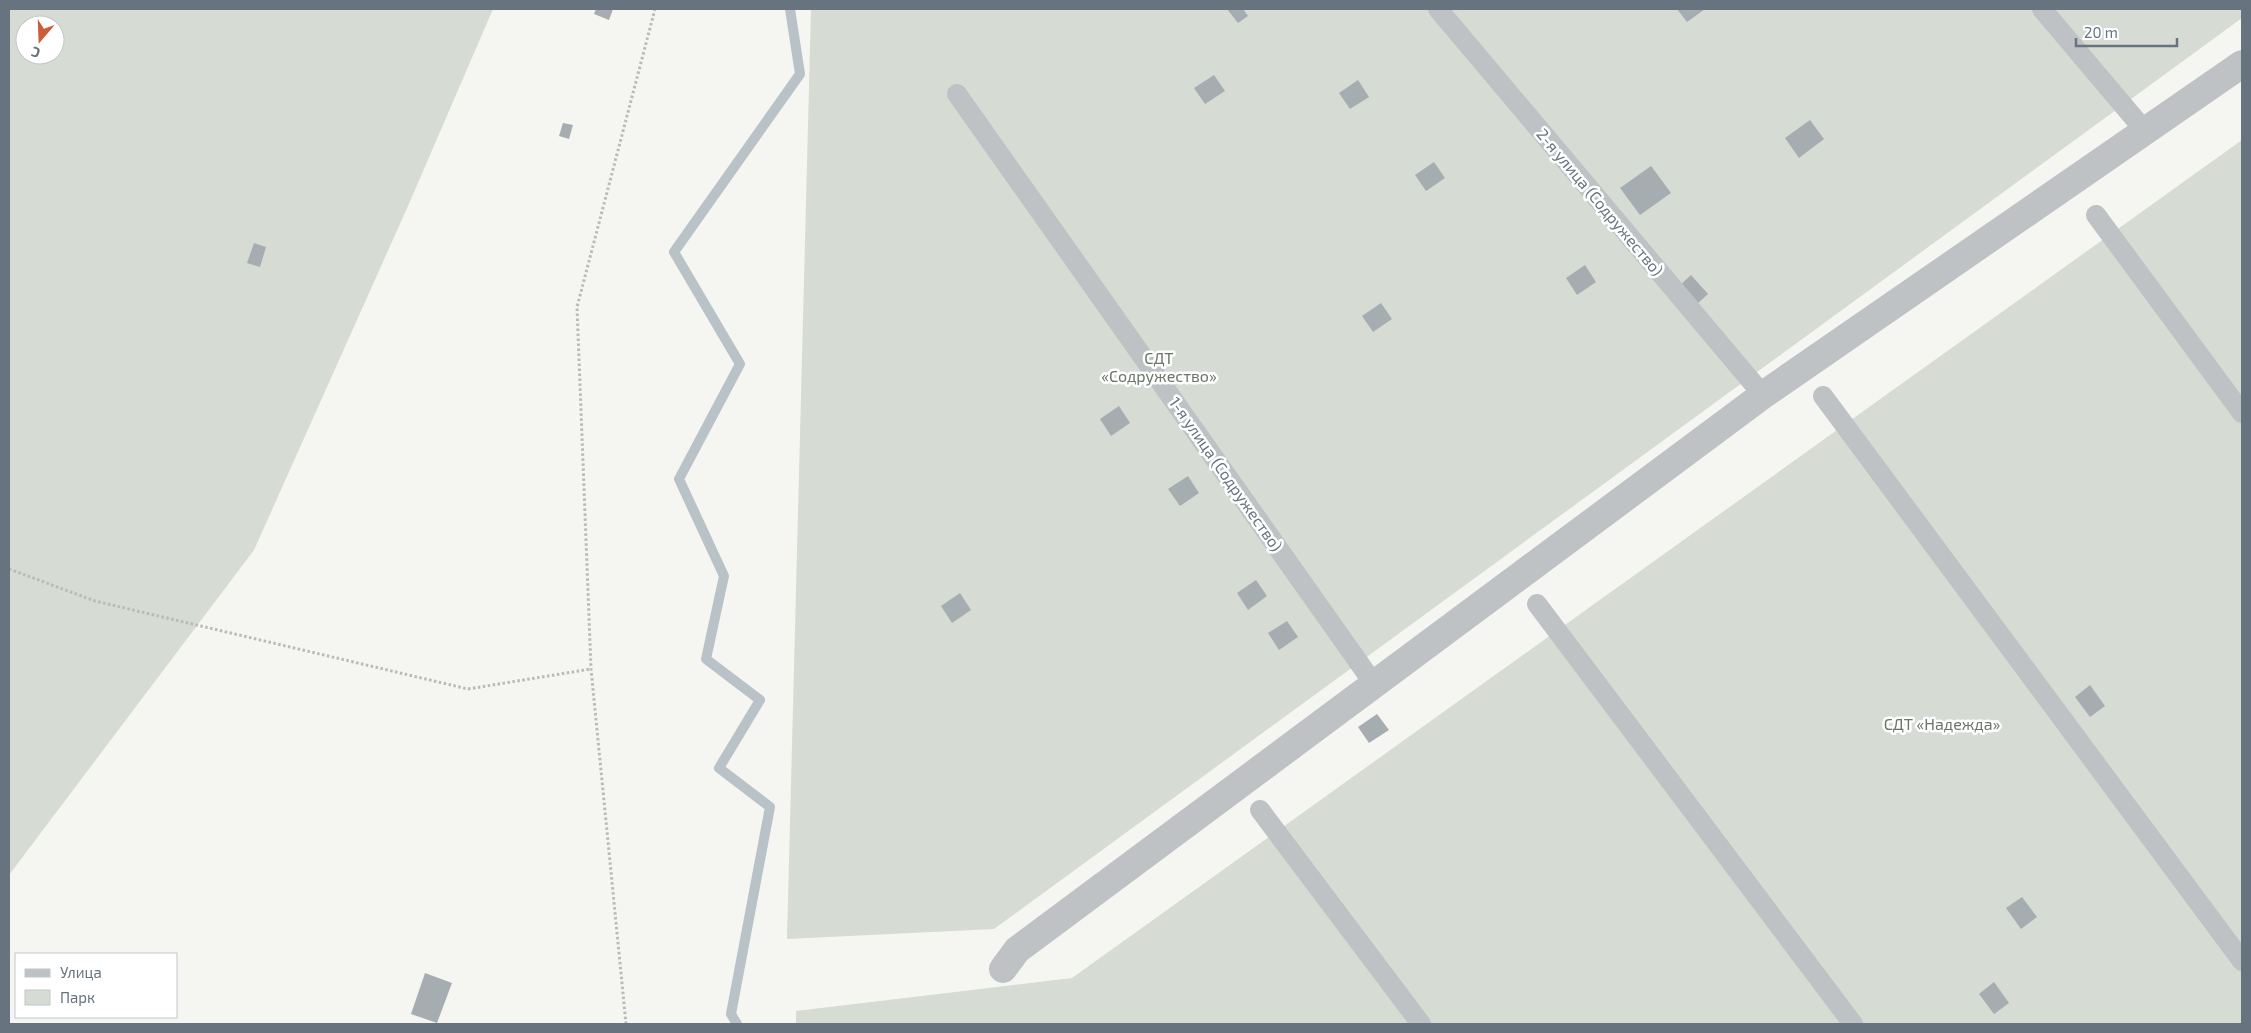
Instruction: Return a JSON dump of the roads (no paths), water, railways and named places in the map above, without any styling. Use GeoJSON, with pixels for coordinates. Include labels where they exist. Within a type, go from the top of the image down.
{"type":"FeatureCollection","features":[{"type":"Feature","properties":{"kind":"street"},"geometry":{"type":"LineString","coordinates":[[1003,969],[1017,950],[1763,395],[2242,64]]}},
{"type":"Feature","properties":{"kind":"lane","name":"2-я улица (Содружество)"},"geometry":{"type":"LineString","coordinates":[[1438,9],[1763,395]]}},
{"type":"Feature","properties":{"kind":"lane"},"geometry":{"type":"LineString","coordinates":[[2042,9],[2145,131]]}},
{"type":"Feature","properties":{"kind":"lane","name":"1-я улица (Содружество)"},"geometry":{"type":"LineString","coordinates":[[957,94],[1374,684]]}},
{"type":"Feature","properties":{"kind":"lane"},"geometry":{"type":"LineString","coordinates":[[2096,215],[2242,413]]}},
{"type":"Feature","properties":{"kind":"lane"},"geometry":{"type":"LineString","coordinates":[[1823,396],[2242,961]]}},
{"type":"Feature","properties":{"kind":"lane"},"geometry":{"type":"LineString","coordinates":[[1538,604],[1853,1024]]}},
{"type":"Feature","properties":{"kind":"lane"},"geometry":{"type":"LineString","coordinates":[[1260,810],[1421,1024]]}},
{"type":"Feature","properties":{"kind":"waterway"},"geometry":{"type":"LineString","coordinates":[[737,1024],[731,1014],[770,807],[719,768],[760,700],[706,659],[724,576],[679,479],[740,364],[674,252],[800,74],[790,9]]}},
{"type":"Feature","properties":{"kind":"park label","name":"СДТ «Содружество»"},"geometry":{"type":"Point","coordinates":[1159,367]}},
{"type":"Feature","properties":{"kind":"park label","name":"СДТ «Надежда»"},"geometry":{"type":"Point","coordinates":[1942,724]}}]}
